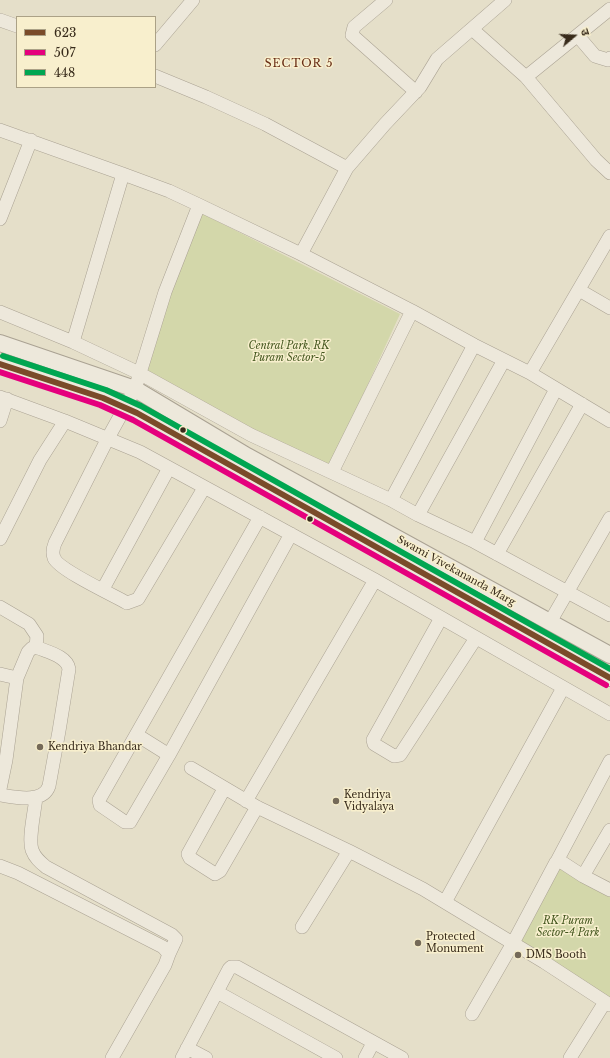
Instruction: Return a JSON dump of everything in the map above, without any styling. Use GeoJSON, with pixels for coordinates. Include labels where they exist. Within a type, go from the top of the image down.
{"type":"FeatureCollection","features":[{"type":"Feature","properties":{"kind":"street"},"geometry":{"type":"LineString","coordinates":[[156,44],[193,0]]}},
{"type":"Feature","properties":{"kind":"street"},"geometry":{"type":"LineString","coordinates":[[386,0],[354,27],[352,35],[416,92]]}},
{"type":"Feature","properties":{"kind":"street"},"geometry":{"type":"LineString","coordinates":[[301,254],[347,168],[385,124],[416,92],[437,59],[505,0]]}},
{"type":"Feature","properties":{"kind":"street"},"geometry":{"type":"LineString","coordinates":[[526,77],[610,9]]}},
{"type":"Feature","properties":{"kind":"street"},"geometry":{"type":"LineString","coordinates":[[0,20],[16,26]]}},
{"type":"Feature","properties":{"kind":"street"},"geometry":{"type":"LineString","coordinates":[[472,29],[526,77],[596,160],[610,173]]}},
{"type":"Feature","properties":{"kind":"street"},"geometry":{"type":"LineString","coordinates":[[578,36],[595,56],[608,60],[610,58]]}},
{"type":"Feature","properties":{"kind":"street"},"geometry":{"type":"LineString","coordinates":[[156,76],[265,124],[347,168]]}},
{"type":"Feature","properties":{"kind":"street"},"geometry":{"type":"LineString","coordinates":[[0,130],[169,191],[199,205],[301,254],[530,373],[610,421]]}},
{"type":"Feature","properties":{"kind":"street"},"geometry":{"type":"LineString","coordinates":[[0,219],[31,140]]}},
{"type":"Feature","properties":{"kind":"street"},"geometry":{"type":"LineString","coordinates":[[73,342],[123,174]]}},
{"type":"Feature","properties":{"kind":"street"},"geometry":{"type":"LineString","coordinates":[[199,205],[165,292],[134,389],[55,543],[53,553],[54,559],[57,563],[77,576],[127,603],[138,599],[204,488]]}},
{"type":"Feature","properties":{"kind":"street"},"geometry":{"type":"LineString","coordinates":[[530,373],[610,236]]}},
{"type":"Feature","properties":{"kind":"street"},"geometry":{"type":"LineString","coordinates":[[579,290],[610,308]]}},
{"type":"Feature","properties":{"kind":"street"},"geometry":{"type":"LineString","coordinates":[[332,472],[412,311]]}},
{"type":"Feature","properties":{"kind":"street"},"geometry":{"type":"LineString","coordinates":[[0,312],[73,342],[139,373],[251,435],[392,500],[418,516],[474,542],[610,615]]}},
{"type":"Feature","properties":{"kind":"street","name":"Swami Vivekananda Marg"},"geometry":{"type":"LineString","coordinates":[[0,343],[134,389],[247,456],[610,655]]}},
{"type":"Feature","properties":{"kind":"street"},"geometry":{"type":"LineString","coordinates":[[392,500],[474,345]]}},
{"type":"Feature","properties":{"kind":"street"},"geometry":{"type":"LineString","coordinates":[[418,516],[504,360]]}},
{"type":"Feature","properties":{"kind":"street","name":"Swami Vivekananda Marg"},"geometry":{"type":"LineString","coordinates":[[0,364],[103,398],[151,421],[610,678]]}},
{"type":"Feature","properties":{"kind":"street"},"geometry":{"type":"LineString","coordinates":[[474,542],[556,389]]}},
{"type":"Feature","properties":{"kind":"street"},"geometry":{"type":"LineString","coordinates":[[0,421],[3,398],[65,421],[140,452],[375,580],[610,714]]}},
{"type":"Feature","properties":{"kind":"street"},"geometry":{"type":"LineString","coordinates":[[497,554],[582,404]]}},
{"type":"Feature","properties":{"kind":"street"},"geometry":{"type":"LineString","coordinates":[[0,538],[37,465],[65,421]]}},
{"type":"Feature","properties":{"kind":"street"},"geometry":{"type":"LineString","coordinates":[[103,589],[169,468]]}},
{"type":"Feature","properties":{"kind":"street"},"geometry":{"type":"LineString","coordinates":[[260,517],[99,800],[100,805],[125,822],[130,822],[169,755],[291,534]]}},
{"type":"Feature","properties":{"kind":"street"},"geometry":{"type":"LineString","coordinates":[[550,622],[610,518]]}},
{"type":"Feature","properties":{"kind":"street"},"geometry":{"type":"LineString","coordinates":[[224,789],[188,854],[190,858],[215,874],[220,871],[251,804],[375,580]]}},
{"type":"Feature","properties":{"kind":"street"},"geometry":{"type":"LineString","coordinates":[[0,607],[29,624],[37,636],[36,647]]}},
{"type":"Feature","properties":{"kind":"street"},"geometry":{"type":"LineString","coordinates":[[441,618],[373,740],[374,744],[394,756],[400,755],[476,638]]}},
{"type":"Feature","properties":{"kind":"street"},"geometry":{"type":"LineString","coordinates":[[0,789],[3,759],[17,678],[28,652],[32,648],[36,647],[64,659],[69,666],[49,786],[44,793],[36,797],[26,798],[0,795]]}},
{"type":"Feature","properties":{"kind":"street"},"geometry":{"type":"LineString","coordinates":[[0,674],[17,678]]}},
{"type":"Feature","properties":{"kind":"street"},"geometry":{"type":"LineString","coordinates":[[445,902],[563,688]]}},
{"type":"Feature","properties":{"kind":"street"},"geometry":{"type":"LineString","coordinates":[[137,735],[169,755]]}},
{"type":"Feature","properties":{"kind":"street"},"geometry":{"type":"LineString","coordinates":[[472,1014],[513,944],[554,864],[558,861],[610,761]]}},
{"type":"Feature","properties":{"kind":"street"},"geometry":{"type":"LineString","coordinates":[[191,768],[251,804],[349,851],[423,889],[608,1003],[570,1058]]}},
{"type":"Feature","properties":{"kind":"street"},"geometry":{"type":"LineString","coordinates":[[36,797],[30,841],[32,850],[37,860],[46,867],[172,935],[176,939],[165,965],[112,1058]]}},
{"type":"Feature","properties":{"kind":"street"},"geometry":{"type":"LineString","coordinates":[[583,876],[610,830]]}},
{"type":"Feature","properties":{"kind":"street"},"geometry":{"type":"LineString","coordinates":[[302,927],[349,851]]}},
{"type":"Feature","properties":{"kind":"street"},"geometry":{"type":"LineString","coordinates":[[558,861],[610,890]]}},
{"type":"Feature","properties":{"kind":"street"},"geometry":{"type":"LineString","coordinates":[[0,866],[18,873],[162,947],[169,954]]}},
{"type":"Feature","properties":{"kind":"street"},"geometry":{"type":"LineString","coordinates":[[206,1058],[184,1053],[228,969],[238,967],[402,1058]]}},
{"type":"Feature","properties":{"kind":"street"},"geometry":{"type":"LineString","coordinates":[[217,992],[336,1058]]}},
{"type":"Feature","properties":{"kind":"street"},"geometry":{"type":"LineString","coordinates":[[365,1058],[373,1043]]}},
{"type":"Feature","properties":{"kind":"green space","name":"Central Park, RK Puram Sector-5"},"geometry":{"type":"Polygon","coordinates":[[[201,213],[400,314],[329,469],[300,455],[141,369],[201,213]]]}},
{"type":"Feature","properties":{"kind":"green space","name":"RK Puram Sector-4 Park"},"geometry":{"type":"Polygon","coordinates":[[[557,861],[610,888],[610,1002],[514,940],[557,861]]]}},
{"type":"Feature","properties":{"kind":"transit line","name":"448"},"geometry":{"type":"LineString","coordinates":[[3,356],[106,390],[141,406],[610,669]]}},
{"type":"Feature","properties":{"kind":"transit line","name":"623"},"geometry":{"type":"LineString","coordinates":[[0,364],[103,398],[137,413],[610,678]]}},
{"type":"Feature","properties":{"kind":"transit line","name":"507"},"geometry":{"type":"LineString","coordinates":[[0,372],[100,405],[133,420],[606,685]]}},
{"type":"Feature","properties":{"kind":"place","name":"Kendriya Bhandar"},"geometry":{"type":"Point","coordinates":[40,747]}},
{"type":"Feature","properties":{"kind":"place","name":"Kendriya Vidyalaya"},"geometry":{"type":"Point","coordinates":[336,801]}},
{"type":"Feature","properties":{"kind":"place","name":"Protected Monument"},"geometry":{"type":"Point","coordinates":[418,943]}},
{"type":"Feature","properties":{"kind":"place","name":"DMS Booth"},"geometry":{"type":"Point","coordinates":[518,955]}},
{"type":"Feature","properties":{"kind":"district","name":"SECTOR 5"},"geometry":{"type":"Point","coordinates":[299,64]}}]}
